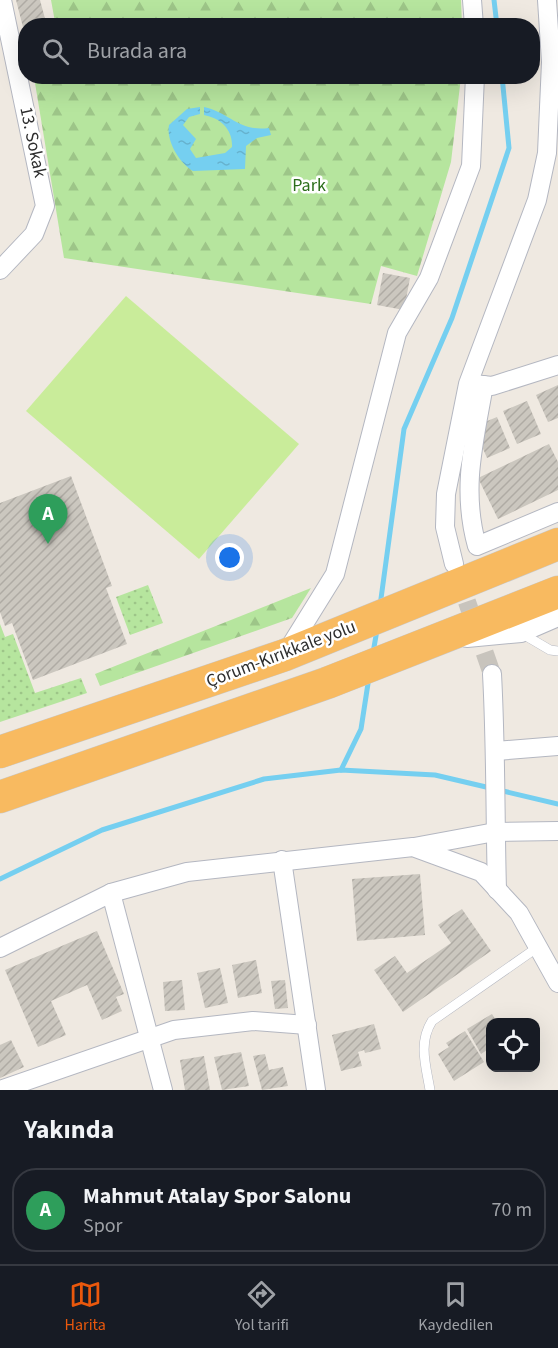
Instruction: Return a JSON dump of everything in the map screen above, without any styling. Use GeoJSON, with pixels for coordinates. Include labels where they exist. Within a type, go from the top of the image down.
{"type":"FeatureCollection","features":[{"type":"Feature","properties":{"kind":"highway","name":"Çorum-Kırıkkale yolu"},"geometry":{"type":"LineString","coordinates":[[0,752],[285,655],[558,544]]}},
{"type":"Feature","properties":{"kind":"highway"},"geometry":{"type":"LineString","coordinates":[[0,797],[327,683],[431,644],[558,592]]}},
{"type":"Feature","properties":{"kind":"street","name":"13. Sokak"},"geometry":{"type":"LineString","coordinates":[[2,0],[18,77]]}},
{"type":"Feature","properties":{"kind":"street"},"geometry":{"type":"LineString","coordinates":[[472,0],[473,18]]}},
{"type":"Feature","properties":{"kind":"street"},"geometry":{"type":"LineString","coordinates":[[454,564],[445,527],[446,494],[476,385],[537,200],[547,141],[551,62],[547,0]]}},
{"type":"Feature","properties":{"kind":"street","name":"13. Sokak"},"geometry":{"type":"LineString","coordinates":[[0,270],[34,234],[45,206],[20,84]]}},
{"type":"Feature","properties":{"kind":"street"},"geometry":{"type":"LineString","coordinates":[[285,655],[335,574],[397,333],[429,278],[471,166],[475,84]]}},
{"type":"Feature","properties":{"kind":"street"},"geometry":{"type":"LineString","coordinates":[[476,385],[492,386],[558,365]]}},
{"type":"Feature","properties":{"kind":"street"},"geometry":{"type":"LineString","coordinates":[[476,385],[468,497],[470,518],[477,546],[558,512]]}},
{"type":"Feature","properties":{"kind":"street"},"geometry":{"type":"LineString","coordinates":[[431,644],[521,633],[558,617]]}},
{"type":"Feature","properties":{"kind":"street"},"geometry":{"type":"LineString","coordinates":[[492,674],[496,755],[494,809],[497,890]]}},
{"type":"Feature","properties":{"kind":"street"},"geometry":{"type":"LineString","coordinates":[[496,755],[558,746]]}},
{"type":"Feature","properties":{"kind":"street"},"geometry":{"type":"LineString","coordinates":[[0,948],[111,893],[187,872],[412,847],[495,832],[558,831]]}},
{"type":"Feature","properties":{"kind":"street"},"geometry":{"type":"LineString","coordinates":[[412,847],[481,872],[519,914],[558,983]]}},
{"type":"Feature","properties":{"kind":"street"},"geometry":{"type":"LineString","coordinates":[[282,860],[316,1090]]}},
{"type":"Feature","properties":{"kind":"street"},"geometry":{"type":"LineString","coordinates":[[111,893],[163,1090]]}},
{"type":"Feature","properties":{"kind":"street"},"geometry":{"type":"LineString","coordinates":[[0,1090],[149,1037],[183,1028],[227,1022],[307,1025]]}},
{"type":"Feature","properties":{"kind":"lane"},"geometry":{"type":"LineString","coordinates":[[521,633],[550,650],[558,651]]}},
{"type":"Feature","properties":{"kind":"lane"},"geometry":{"type":"LineString","coordinates":[[430,1090],[423,1050],[425,1035],[432,1021],[538,947]]}},
{"type":"Feature","properties":{"kind":"green space"},"geometry":{"type":"Polygon","coordinates":[[[51,0],[461,0],[462,18],[54,18],[51,0]]]}},
{"type":"Feature","properties":{"kind":"green space","name":"Park"},"geometry":{"type":"Polygon","coordinates":[[[35,84],[460,84],[451,162],[417,276],[381,266],[371,304],[64,258],[35,84]]]}},
{"type":"Feature","properties":{"kind":"green space"},"geometry":{"type":"Polygon","coordinates":[[[126,296],[299,444],[199,559],[26,411],[126,296]]]}},
{"type":"Feature","properties":{"kind":"green space"},"geometry":{"type":"Polygon","coordinates":[[[148,585],[163,623],[130,635],[116,597],[148,585]]]}},
{"type":"Feature","properties":{"kind":"green space"},"geometry":{"type":"Polygon","coordinates":[[[311,588],[292,618],[100,686],[95,674],[311,588]]]}},
{"type":"Feature","properties":{"kind":"green space"},"geometry":{"type":"Polygon","coordinates":[[[0,624],[5,637],[13,634],[35,693],[81,678],[87,693],[0,722],[0,624]]]}},
{"type":"Feature","properties":{"kind":"water"},"geometry":{"type":"Polygon","coordinates":[[[200,107],[200,114],[189,117],[183,125],[196,139],[190,149],[196,158],[225,153],[232,147],[228,130],[220,122],[204,115],[204,107],[221,113],[242,125],[269,128],[271,135],[257,138],[246,146],[245,169],[193,171],[178,157],[170,138],[169,125],[187,109],[200,107]]]}},
{"type":"Feature","properties":{"kind":"building"},"geometry":{"type":"Polygon","coordinates":[[[16,0],[40,0],[45,18],[21,18],[16,0]]]}},
{"type":"Feature","properties":{"kind":"building"},"geometry":{"type":"Polygon","coordinates":[[[383,273],[410,278],[404,310],[377,305],[383,273]]]}},
{"type":"Feature","properties":{"kind":"building"},"geometry":{"type":"Polygon","coordinates":[[[558,385],[558,418],[548,422],[536,395],[558,385]]]}},
{"type":"Feature","properties":{"kind":"building"},"geometry":{"type":"Polygon","coordinates":[[[527,401],[541,434],[517,444],[503,411],[527,401]]]}},
{"type":"Feature","properties":{"kind":"building"},"geometry":{"type":"Polygon","coordinates":[[[497,417],[510,448],[487,458],[478,437],[484,434],[480,424],[497,417]]]}},
{"type":"Feature","properties":{"kind":"building"},"geometry":{"type":"Polygon","coordinates":[[[549,444],[558,462],[558,490],[498,519],[478,478],[549,444]]]}},
{"type":"Feature","properties":{"kind":"building"},"geometry":{"type":"Polygon","coordinates":[[[71,476],[112,586],[106,588],[127,644],[33,680],[12,623],[5,626],[0,612],[0,503],[71,476]]]}},
{"type":"Feature","properties":{"kind":"building"},"geometry":{"type":"Polygon","coordinates":[[[420,874],[425,935],[357,941],[352,879],[420,874]]]}},
{"type":"Feature","properties":{"kind":"building"},"geometry":{"type":"Polygon","coordinates":[[[462,909],[491,951],[403,1012],[374,970],[395,956],[407,973],[451,943],[438,925],[462,909]]]}},
{"type":"Feature","properties":{"kind":"building"},"geometry":{"type":"Polygon","coordinates":[[[97,931],[124,994],[116,997],[122,1011],[102,1020],[87,985],[51,1001],[66,1035],[38,1047],[5,970],[97,931]]]}},
{"type":"Feature","properties":{"kind":"building"},"geometry":{"type":"Polygon","coordinates":[[[256,960],[262,993],[238,998],[232,965],[256,960]]]}},
{"type":"Feature","properties":{"kind":"building"},"geometry":{"type":"Polygon","coordinates":[[[220,968],[228,1003],[205,1008],[197,973],[220,968]]]}},
{"type":"Feature","properties":{"kind":"building"},"geometry":{"type":"Polygon","coordinates":[[[182,980],[185,1010],[165,1011],[163,982],[182,980]]]}},
{"type":"Feature","properties":{"kind":"building"},"geometry":{"type":"Polygon","coordinates":[[[285,980],[288,1008],[275,1009],[271,981],[285,980]]]}},
{"type":"Feature","properties":{"kind":"building"},"geometry":{"type":"Polygon","coordinates":[[[492,1014],[494,1018],[486,1018],[486,1051],[481,1054],[467,1029],[492,1014]]]}},
{"type":"Feature","properties":{"kind":"building"},"geometry":{"type":"Polygon","coordinates":[[[374,1024],[381,1049],[365,1053],[364,1050],[358,1052],[362,1066],[341,1071],[332,1035],[374,1024]]]}},
{"type":"Feature","properties":{"kind":"building"},"geometry":{"type":"Polygon","coordinates":[[[465,1031],[484,1062],[454,1081],[438,1054],[449,1047],[446,1043],[465,1031]]]}},
{"type":"Feature","properties":{"kind":"building"},"geometry":{"type":"Polygon","coordinates":[[[11,1040],[24,1067],[0,1078],[0,1045],[11,1040]]]}},
{"type":"Feature","properties":{"kind":"building"},"geometry":{"type":"Polygon","coordinates":[[[241,1052],[249,1086],[222,1090],[214,1057],[241,1052]]]}},
{"type":"Feature","properties":{"kind":"building"},"geometry":{"type":"Polygon","coordinates":[[[265,1054],[269,1070],[283,1067],[288,1086],[262,1090],[253,1056],[265,1054]]]}},
{"type":"Feature","properties":{"kind":"building"},"geometry":{"type":"Polygon","coordinates":[[[204,1056],[210,1090],[185,1090],[180,1060],[204,1056]]]}},
{"type":"Feature","properties":{"kind":"waterway"},"geometry":{"type":"LineString","coordinates":[[494,0],[496,18]]}},
{"type":"Feature","properties":{"kind":"waterway"},"geometry":{"type":"LineString","coordinates":[[380,606],[404,429],[452,318],[509,148],[503,84]]}},
{"type":"Feature","properties":{"kind":"waterway"},"geometry":{"type":"LineString","coordinates":[[373,653],[377,630]]}},
{"type":"Feature","properties":{"kind":"waterway"},"geometry":{"type":"LineString","coordinates":[[341,770],[361,729],[369,677]]}},
{"type":"Feature","properties":{"kind":"waterway"},"geometry":{"type":"LineString","coordinates":[[0,879],[102,830],[264,779],[341,770],[435,775],[558,804]]}},
{"type":"Feature","properties":{"kind":"tunnel"},"geometry":{"type":"LineString","coordinates":[[458,576],[492,674]]}},
{"type":"Feature","properties":{"kind":"place","name":"Mahmut Atalay Spor Salonu"},"geometry":{"type":"Point","coordinates":[48,544]}}]}
